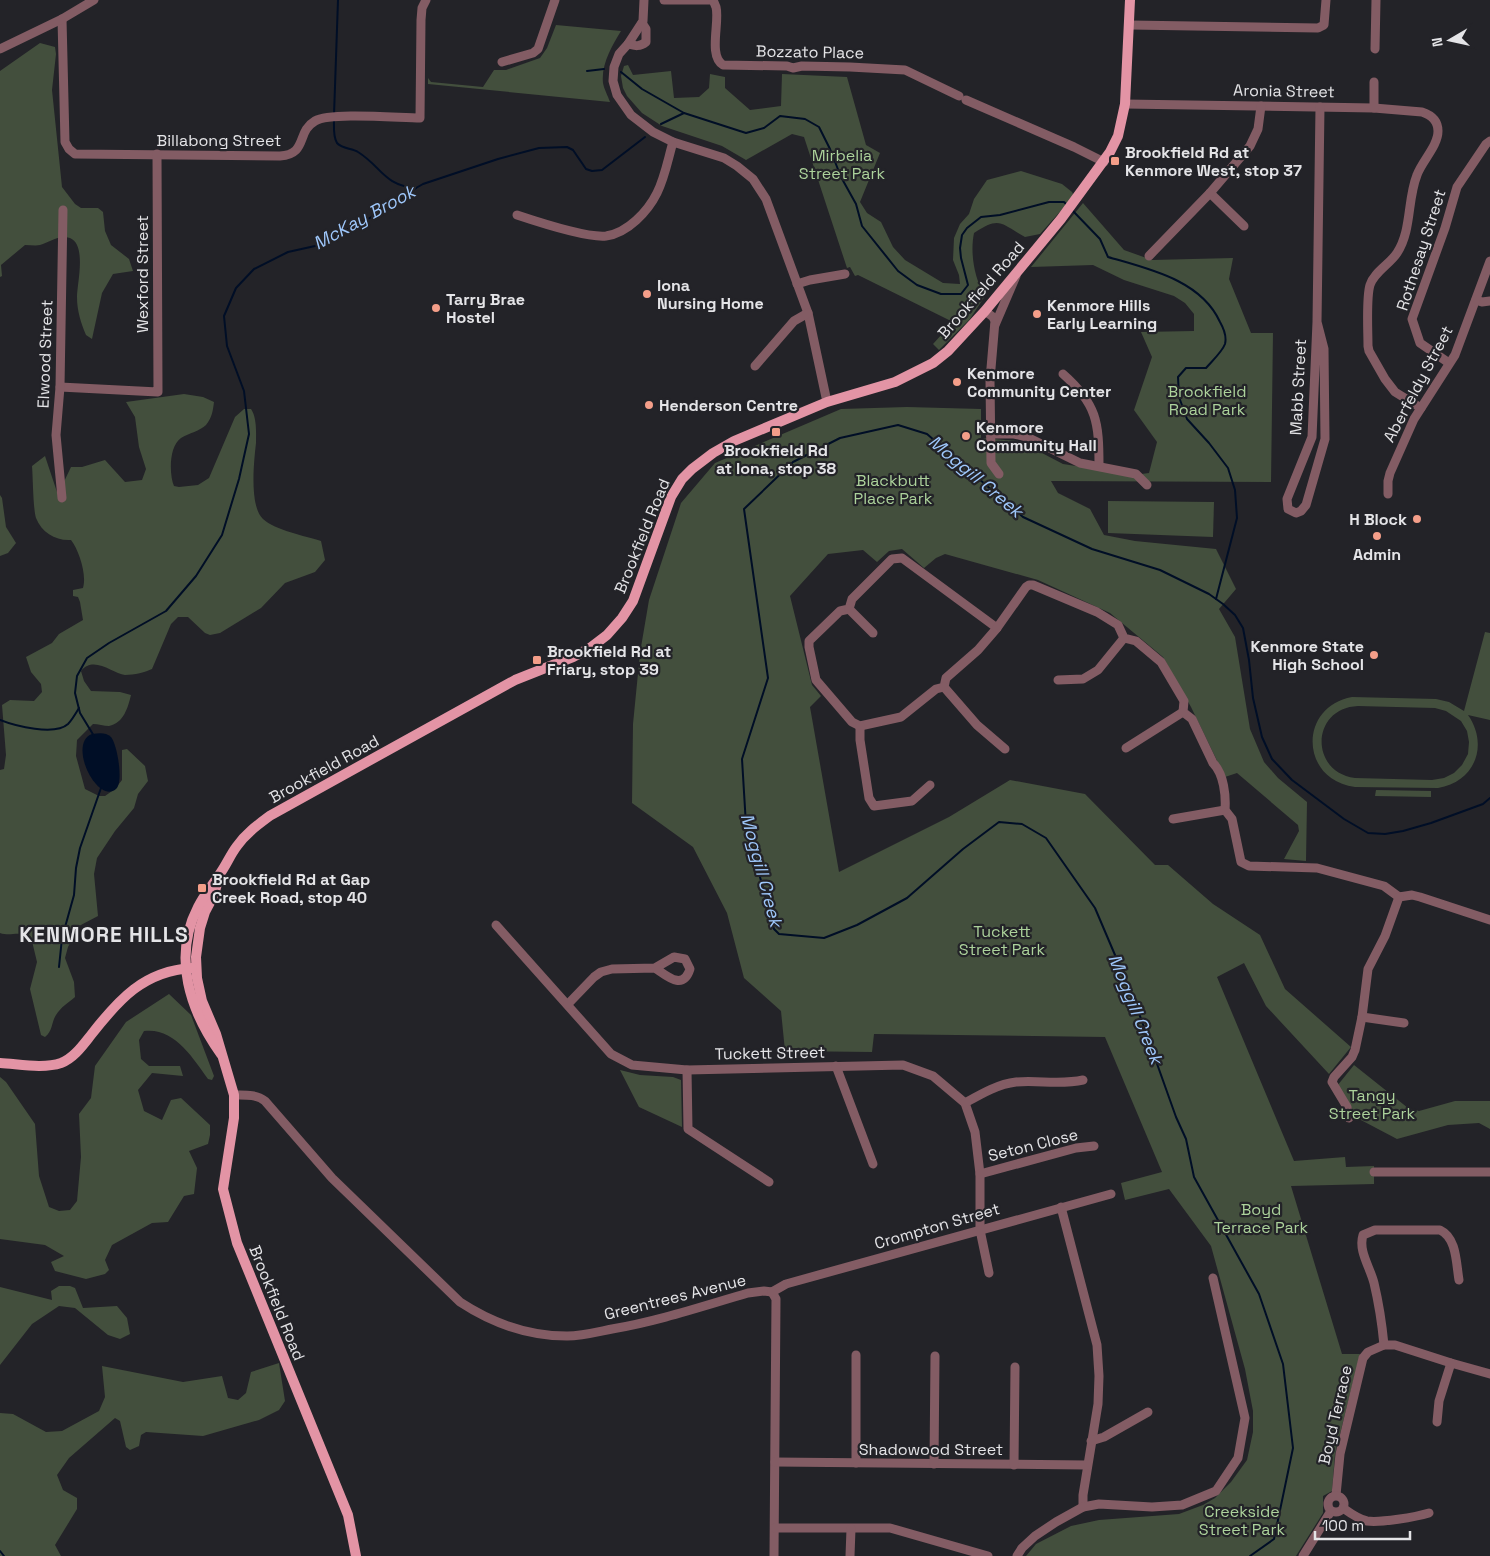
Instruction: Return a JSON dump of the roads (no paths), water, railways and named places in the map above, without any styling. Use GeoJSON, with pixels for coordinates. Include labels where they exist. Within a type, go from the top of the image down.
{"type":"FeatureCollection","features":[{"type":"Feature","properties":{"kind":"main road","name":"Brookfield Road"},"geometry":{"type":"LineString","coordinates":[[356,1556],[348,1515],[240,1252],[228,1215],[223,1189],[234,1118],[234,1095],[230,1076],[221,1054],[200,1022],[187,982],[191,968],[185,954],[190,926],[204,895],[238,844],[253,828],[271,815],[498,689],[515,680],[573,657],[590,648],[607,635],[622,618],[633,601],[645,573],[671,497],[682,479],[692,469],[724,446],[827,402],[896,382],[933,364],[948,351],[986,311],[1071,207],[1104,162],[1118,136],[1125,104],[1130,0]]}},
{"type":"Feature","properties":{"kind":"main road"},"geometry":{"type":"LineString","coordinates":[[0,1064],[49,1065],[62,1062],[82,1047],[115,1005],[128,993],[156,976],[191,968]]}},
{"type":"Feature","properties":{"kind":"street"},"geometry":{"type":"LineString","coordinates":[[0,49],[62,19],[94,0]]}},
{"type":"Feature","properties":{"kind":"street","name":"Billabong Street"},"geometry":{"type":"LineString","coordinates":[[62,19],[65,142],[75,154],[290,156],[297,150],[309,126],[319,119],[360,116],[420,118],[421,20],[422,8],[426,0]]}},
{"type":"Feature","properties":{"kind":"street"},"geometry":{"type":"LineString","coordinates":[[502,62],[533,53],[538,49],[555,0]]}},
{"type":"Feature","properties":{"kind":"street"},"geometry":{"type":"LineString","coordinates":[[644,0],[642,23],[619,54],[614,67],[613,81],[618,95],[631,116],[653,132],[672,142],[724,158],[753,179],[766,199],[808,313],[827,402]]}},
{"type":"Feature","properties":{"kind":"street"},"geometry":{"type":"LineString","coordinates":[[664,0],[713,0]]}},
{"type":"Feature","properties":{"kind":"street","name":"Bozzato Place"},"geometry":{"type":"LineString","coordinates":[[713,0],[716,8],[716,56],[719,63],[723,66],[850,67],[905,70],[1104,162]]}},
{"type":"Feature","properties":{"kind":"street"},"geometry":{"type":"LineString","coordinates":[[1130,25],[1318,28],[1324,25],[1326,0]]}},
{"type":"Feature","properties":{"kind":"street"},"geometry":{"type":"LineString","coordinates":[[1375,49],[1376,0]]}},
{"type":"Feature","properties":{"kind":"street"},"geometry":{"type":"LineString","coordinates":[[628,44],[635,46],[646,42],[646,29],[642,23]]}},
{"type":"Feature","properties":{"kind":"street"},"geometry":{"type":"LineString","coordinates":[[1374,82],[1374,108]]}},
{"type":"Feature","properties":{"kind":"street","name":"Aronia Street"},"geometry":{"type":"LineString","coordinates":[[1125,104],[1374,108],[1422,112],[1431,116],[1437,124],[1438,133],[1435,143],[1416,177],[1407,228],[1401,246],[1394,258],[1374,278],[1370,287],[1368,346],[1370,351],[1385,380],[1395,392],[1421,408]]}},
{"type":"Feature","properties":{"kind":"street"},"geometry":{"type":"LineString","coordinates":[[1149,256],[1210,193],[1250,146],[1258,128],[1261,106]]}},
{"type":"Feature","properties":{"kind":"street","name":"Mabb Street"},"geometry":{"type":"LineString","coordinates":[[1317,322],[1324,349],[1325,439],[1306,506],[1302,511],[1296,513],[1288,509],[1287,499],[1312,437],[1317,322],[1320,107]]}},
{"type":"Feature","properties":{"kind":"street","name":"Rothesay Street"},"geometry":{"type":"LineString","coordinates":[[1449,363],[1420,342],[1412,319],[1445,228],[1456,187],[1490,141]]}},
{"type":"Feature","properties":{"kind":"street"},"geometry":{"type":"LineString","coordinates":[[517,215],[590,235],[606,236],[623,231],[646,209],[657,193],[672,142]]}},
{"type":"Feature","properties":{"kind":"street","name":"Wexford Street"},"geometry":{"type":"LineString","coordinates":[[60,387],[158,392],[157,154]]}},
{"type":"Feature","properties":{"kind":"street"},"geometry":{"type":"LineString","coordinates":[[1210,193],[1244,226]]}},
{"type":"Feature","properties":{"kind":"street","name":"Elwood Street"},"geometry":{"type":"LineString","coordinates":[[62,498],[56,435],[60,387],[63,210]]}},
{"type":"Feature","properties":{"kind":"street","name":"Aberfeldy Street"},"geometry":{"type":"LineString","coordinates":[[1388,494],[1390,473],[1414,418],[1455,355],[1490,261]]}},
{"type":"Feature","properties":{"kind":"street"},"geometry":{"type":"LineString","coordinates":[[999,474],[991,463],[990,434],[990,380],[995,325],[1019,269]]}},
{"type":"Feature","properties":{"kind":"street"},"geometry":{"type":"LineString","coordinates":[[797,284],[845,274]]}},
{"type":"Feature","properties":{"kind":"street"},"geometry":{"type":"LineString","coordinates":[[1476,300],[1482,302],[1490,301]]}},
{"type":"Feature","properties":{"kind":"street"},"geometry":{"type":"LineString","coordinates":[[986,311],[993,317],[995,325]]}},
{"type":"Feature","properties":{"kind":"street"},"geometry":{"type":"LineString","coordinates":[[755,366],[794,321],[808,313]]}},
{"type":"Feature","properties":{"kind":"street"},"geometry":{"type":"LineString","coordinates":[[1063,374],[1082,393],[1093,412],[1098,430],[1099,466]]}},
{"type":"Feature","properties":{"kind":"street"},"geometry":{"type":"LineString","coordinates":[[990,434],[1014,434],[1027,438],[1080,463],[1136,474],[1147,485]]}},
{"type":"Feature","properties":{"kind":"street"},"geometry":{"type":"LineString","coordinates":[[849,609],[852,598],[892,559],[902,558],[998,628]]}},
{"type":"Feature","properties":{"kind":"street"},"geometry":{"type":"LineString","coordinates":[[944,687],[946,678],[978,650],[998,628],[1026,587],[1034,585],[1097,612],[1118,625],[1124,638],[1136,642],[1161,662],[1184,701],[1183,712]]}},
{"type":"Feature","properties":{"kind":"street"},"geometry":{"type":"LineString","coordinates":[[849,609],[873,633]]}},
{"type":"Feature","properties":{"kind":"street"},"geometry":{"type":"LineString","coordinates":[[849,609],[840,611],[818,631],[809,641],[809,647],[816,680],[852,722],[860,726],[901,716],[936,689],[944,687]]}},
{"type":"Feature","properties":{"kind":"street"},"geometry":{"type":"LineString","coordinates":[[1058,680],[1082,679],[1098,670],[1124,638]]}},
{"type":"Feature","properties":{"kind":"street"},"geometry":{"type":"LineString","coordinates":[[944,687],[977,725],[1005,749]]}},
{"type":"Feature","properties":{"kind":"street"},"geometry":{"type":"LineString","coordinates":[[1126,748],[1183,712]]}},
{"type":"Feature","properties":{"kind":"street"},"geometry":{"type":"LineString","coordinates":[[1183,712],[1192,720],[1213,763],[1218,768],[1226,798],[1225,810],[1232,819],[1241,862],[1249,866],[1317,868],[1384,886],[1399,897],[1412,895],[1420,897],[1490,920]]}},
{"type":"Feature","properties":{"kind":"street"},"geometry":{"type":"LineString","coordinates":[[860,726],[860,740],[869,798],[874,806],[912,800],[930,785]]}},
{"type":"Feature","properties":{"kind":"street"},"geometry":{"type":"LineString","coordinates":[[1173,819],[1225,810]]}},
{"type":"Feature","properties":{"kind":"street"},"geometry":{"type":"LineString","coordinates":[[1349,1118],[1347,1107],[1332,1082],[1334,1076],[1352,1057],[1355,1050],[1362,1017],[1368,969],[1385,936],[1399,897]]}},
{"type":"Feature","properties":{"kind":"street","name":"Tuckett Street"},"geometry":{"type":"LineString","coordinates":[[496,925],[611,1054],[632,1065],[687,1070],[903,1064],[933,1076],[965,1103]]}},
{"type":"Feature","properties":{"kind":"street"},"geometry":{"type":"LineString","coordinates":[[568,1004],[594,977],[602,972],[612,969],[655,968]]}},
{"type":"Feature","properties":{"kind":"street"},"geometry":{"type":"LineString","coordinates":[[1362,1017],[1404,1023]]}},
{"type":"Feature","properties":{"kind":"street"},"geometry":{"type":"LineString","coordinates":[[836,1066],[872,1164]]}},
{"type":"Feature","properties":{"kind":"street"},"geometry":{"type":"LineString","coordinates":[[687,1070],[688,1129],[770,1182]]}},
{"type":"Feature","properties":{"kind":"street"},"geometry":{"type":"LineString","coordinates":[[989,1273],[980,1230],[980,1174],[975,1132],[965,1103],[997,1086],[1016,1082],[1071,1082],[1083,1080]]}},
{"type":"Feature","properties":{"kind":"street","name":"Greentrees Avenue"},"geometry":{"type":"LineString","coordinates":[[234,1095],[250,1095],[266,1101],[332,1178],[460,1302],[472,1310],[507,1326],[555,1335],[581,1335],[648,1323],[748,1293],[772,1292]]}},
{"type":"Feature","properties":{"kind":"street","name":"Seton Close"},"geometry":{"type":"LineString","coordinates":[[980,1174],[1076,1148],[1094,1146]]}},
{"type":"Feature","properties":{"kind":"street"},"geometry":{"type":"LineString","coordinates":[[1374,1172],[1490,1172]]}},
{"type":"Feature","properties":{"kind":"street","name":"Crompton Street"},"geometry":{"type":"LineString","coordinates":[[772,1292],[786,1284],[1111,1194]]}},
{"type":"Feature","properties":{"kind":"street"},"geometry":{"type":"LineString","coordinates":[[1061,1208],[1097,1345],[1098,1404],[1087,1465],[1083,1507]]}},
{"type":"Feature","properties":{"kind":"street"},"geometry":{"type":"LineString","coordinates":[[1458,1280],[1452,1240],[1446,1233],[1440,1230],[1375,1230],[1363,1235],[1361,1242],[1374,1282],[1384,1345],[1395,1345],[1490,1374]]}},
{"type":"Feature","properties":{"kind":"street"},"geometry":{"type":"LineString","coordinates":[[1017,1556],[1022,1548],[1036,1536],[1083,1507],[1099,1504],[1152,1507],[1182,1505],[1216,1491],[1238,1458],[1245,1418],[1213,1278]]}},
{"type":"Feature","properties":{"kind":"street"},"geometry":{"type":"LineString","coordinates":[[772,1292],[776,1299],[774,1556]]}},
{"type":"Feature","properties":{"kind":"street","name":"Boyd Terrace"},"geometry":{"type":"LineString","coordinates":[[1302,1556],[1331,1511],[1327,1503],[1332,1496],[1336,1495],[1340,1454],[1364,1358],[1368,1352],[1384,1345]]}},
{"type":"Feature","properties":{"kind":"street"},"geometry":{"type":"LineString","coordinates":[[856,1355],[856,1464]]}},
{"type":"Feature","properties":{"kind":"street"},"geometry":{"type":"LineString","coordinates":[[934,1464],[935,1356]]}},
{"type":"Feature","properties":{"kind":"street"},"geometry":{"type":"LineString","coordinates":[[1437,1422],[1439,1401],[1451,1363]]}},
{"type":"Feature","properties":{"kind":"street"},"geometry":{"type":"LineString","coordinates":[[1014,1465],[1016,1367]]}},
{"type":"Feature","properties":{"kind":"street"},"geometry":{"type":"LineString","coordinates":[[1091,1441],[1104,1437],[1148,1412]]}},
{"type":"Feature","properties":{"kind":"street","name":"Shadowood Street"},"geometry":{"type":"LineString","coordinates":[[775,1462],[1087,1465]]}},
{"type":"Feature","properties":{"kind":"street"},"geometry":{"type":"LineString","coordinates":[[1336,1495],[1343,1500],[1343,1508]]}},
{"type":"Feature","properties":{"kind":"street"},"geometry":{"type":"LineString","coordinates":[[1331,1511],[1335,1512],[1343,1508]]}},
{"type":"Feature","properties":{"kind":"street"},"geometry":{"type":"LineString","coordinates":[[1343,1508],[1352,1515],[1367,1521],[1416,1517],[1429,1513]]}},
{"type":"Feature","properties":{"kind":"street"},"geometry":{"type":"LineString","coordinates":[[775,1528],[890,1528],[988,1556]]}},
{"type":"Feature","properties":{"kind":"street"},"geometry":{"type":"LineString","coordinates":[[850,1556],[851,1529]]}},
{"type":"Feature","properties":{"kind":"water"},"geometry":{"type":"Polygon","coordinates":[[[92,734],[107,734],[111,737],[117,755],[120,771],[118,785],[116,789],[108,792],[93,781],[84,760],[83,749],[85,740],[92,734]]]}},
{"type":"Feature","properties":{"kind":"waterway"},"geometry":{"type":"LineString","coordinates":[[334,115],[338,0]]}},
{"type":"Feature","properties":{"kind":"waterway"},"geometry":{"type":"LineString","coordinates":[[587,71],[604,69]]}},
{"type":"Feature","properties":{"kind":"waterway","name":"McKay Brook"},"geometry":{"type":"LineString","coordinates":[[621,72],[642,89],[684,113],[746,133],[764,128],[780,116],[805,119],[819,127],[841,177],[856,204],[862,226],[898,271],[917,285],[941,294],[961,294],[968,285],[961,258],[962,235],[967,228],[981,217],[1000,215],[1049,202],[1064,202],[1067,205]]}},
{"type":"Feature","properties":{"kind":"waterway","name":"McKay Brook"},"geometry":{"type":"LineString","coordinates":[[661,124],[684,113]]}},
{"type":"Feature","properties":{"kind":"waterway"},"geometry":{"type":"LineString","coordinates":[[334,120],[335,138],[339,145],[358,152],[396,183],[416,188]]}},
{"type":"Feature","properties":{"kind":"waterway","name":"McKay Brook"},"geometry":{"type":"LineString","coordinates":[[94,736],[80,713],[75,693],[77,676],[87,658],[109,643],[166,611],[196,576],[222,535],[239,479],[249,434],[244,391],[227,346],[224,316],[236,288],[254,269],[288,252],[315,246],[368,219],[423,184],[498,159],[539,148],[567,147],[573,150],[586,169],[592,171],[602,170],[645,137]]}},
{"type":"Feature","properties":{"kind":"waterway","name":"McKay Brook"},"geometry":{"type":"LineString","coordinates":[[1072,210],[1100,239],[1108,257],[1140,266],[1187,286],[1211,308],[1224,330],[1226,338],[1224,347],[1206,368],[1186,368],[1178,377],[1179,397],[1187,419],[1228,468],[1235,490],[1237,518],[1216,599]]}},
{"type":"Feature","properties":{"kind":"waterway","name":"Moggill Creek"},"geometry":{"type":"LineString","coordinates":[[1250,1556],[1274,1539],[1293,1448],[1283,1364],[1259,1294],[1194,1177],[1186,1139],[1176,1117],[1135,1002],[1095,908],[1046,838],[1022,824],[999,822],[963,849],[907,898],[857,925],[824,938],[779,934],[774,929],[746,825],[742,759],[768,678],[744,509],[793,462],[840,438],[898,425],[927,434],[1023,517],[1092,549],[1160,570],[1209,594],[1235,615],[1243,628],[1253,698],[1262,737],[1272,759],[1292,780],[1344,819],[1368,833],[1385,834],[1431,823],[1483,804],[1490,798]]}},
{"type":"Feature","properties":{"kind":"waterway"},"geometry":{"type":"LineString","coordinates":[[0,720],[35,729],[62,728],[68,724],[79,708]]}},
{"type":"Feature","properties":{"kind":"waterway","name":"McKay Brook"},"geometry":{"type":"LineString","coordinates":[[59,967],[62,938],[74,895],[80,848],[101,788]]}},
{"type":"Feature","properties":{"kind":"waterway"},"geometry":{"type":"LineString","coordinates":[[0,1551],[4,1556]]}},
{"type":"Feature","properties":{"kind":"place","name":"Brookfield Rd at Kenmore West, stop 37"},"geometry":{"type":"Point","coordinates":[1115,161]}},
{"type":"Feature","properties":{"kind":"place","name":"Iona Nursing Home"},"geometry":{"type":"Point","coordinates":[647,294]}},
{"type":"Feature","properties":{"kind":"place","name":"Tarry Brae Hostel"},"geometry":{"type":"Point","coordinates":[436,308]}},
{"type":"Feature","properties":{"kind":"place","name":"Kenmore Hills Early Learning"},"geometry":{"type":"Point","coordinates":[1037,314]}},
{"type":"Feature","properties":{"kind":"place","name":"Kenmore Community Center"},"geometry":{"type":"Point","coordinates":[957,382]}},
{"type":"Feature","properties":{"kind":"place","name":"Henderson Centre"},"geometry":{"type":"Point","coordinates":[649,405]}},
{"type":"Feature","properties":{"kind":"place","name":"Brookfield Rd at Iona, stop 38"},"geometry":{"type":"Point","coordinates":[776,432]}},
{"type":"Feature","properties":{"kind":"place","name":"Kenmore Community Hall"},"geometry":{"type":"Point","coordinates":[966,436]}},
{"type":"Feature","properties":{"kind":"place","name":"H Block"},"geometry":{"type":"Point","coordinates":[1417,519]}},
{"type":"Feature","properties":{"kind":"place","name":"Admin"},"geometry":{"type":"Point","coordinates":[1377,536]}},
{"type":"Feature","properties":{"kind":"place","name":"Kenmore State High School"},"geometry":{"type":"Point","coordinates":[1374,655]}},
{"type":"Feature","properties":{"kind":"place","name":"Brookfield Rd at Friary, stop 39"},"geometry":{"type":"Point","coordinates":[537,660]}},
{"type":"Feature","properties":{"kind":"place","name":"Brookfield Rd at Gap Creek Road, stop 40"},"geometry":{"type":"Point","coordinates":[202,888]}},
{"type":"Feature","properties":{"kind":"district","name":"KENMORE HILLS"},"geometry":{"type":"Point","coordinates":[104,934]}},
{"type":"Feature","properties":{"kind":"park label","name":"Mirbelia Street Park"},"geometry":{"type":"Point","coordinates":[842,164]}},
{"type":"Feature","properties":{"kind":"park label","name":"Brookfield Road Park"},"geometry":{"type":"Point","coordinates":[1207,400]}},
{"type":"Feature","properties":{"kind":"park label","name":"Blackbutt Place Park"},"geometry":{"type":"Point","coordinates":[893,489]}},
{"type":"Feature","properties":{"kind":"park label","name":"Tuckett Street Park"},"geometry":{"type":"Point","coordinates":[1002,940]}},
{"type":"Feature","properties":{"kind":"park label","name":"Tangy Street Park"},"geometry":{"type":"Point","coordinates":[1372,1104]}},
{"type":"Feature","properties":{"kind":"park label","name":"Boyd Terrace Park"},"geometry":{"type":"Point","coordinates":[1261,1218]}},
{"type":"Feature","properties":{"kind":"park label","name":"Creekside Street Park"},"geometry":{"type":"Point","coordinates":[1242,1520]}}]}
